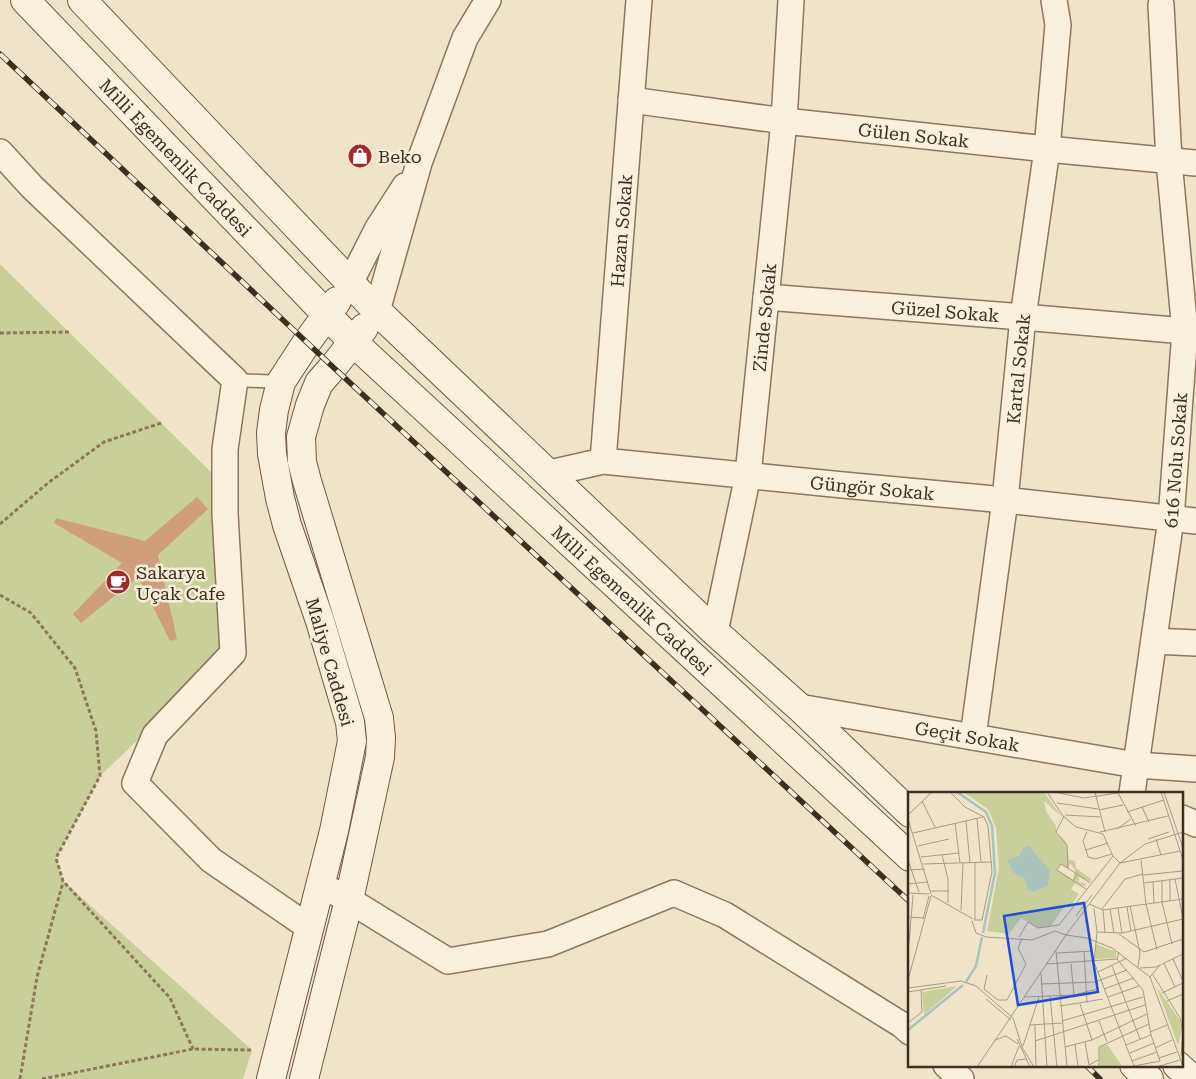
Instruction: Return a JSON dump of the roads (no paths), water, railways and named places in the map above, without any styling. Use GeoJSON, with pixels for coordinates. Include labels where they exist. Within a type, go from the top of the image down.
{"type":"FeatureCollection","features":[{"type":"Feature","properties":{"kind":"main road","name":"Milli Egemenlik Caddesi"},"geometry":{"type":"LineString","coordinates":[[25,0],[354,342],[908,855]]}},
{"type":"Feature","properties":{"kind":"main road"},"geometry":{"type":"LineString","coordinates":[[82,0],[350,283]]}},
{"type":"Feature","properties":{"kind":"main road","name":"Milli Egemenlik Caddesi"},"geometry":{"type":"LineString","coordinates":[[350,283],[377,311],[715,632],[799,707],[908,811]]}},
{"type":"Feature","properties":{"kind":"main road","name":"Maliye Caddesi"},"geometry":{"type":"LineString","coordinates":[[272,1079],[334,832],[352,741],[350,722],[320,621],[287,525],[275,476],[271,433],[281,382],[307,342],[350,283]]}},
{"type":"Feature","properties":{"kind":"main road","name":"Maliye Caddesi"},"geometry":{"type":"LineString","coordinates":[[304,1079],[350,900],[380,757],[381,738],[379,718],[307,481],[302,462],[301,437],[310,405],[319,383],[354,342],[377,311]]}},
{"type":"Feature","properties":{"kind":"main road"},"geometry":{"type":"LineString","coordinates":[[1135,1066],[1149,1079]]}},
{"type":"Feature","properties":{"kind":"main road"},"geometry":{"type":"LineString","coordinates":[[1178,1066],[1192,1079]]}},
{"type":"Feature","properties":{"kind":"street"},"geometry":{"type":"LineString","coordinates":[[377,311],[419,163],[465,38],[488,0]]}},
{"type":"Feature","properties":{"kind":"street","name":"Hazan Sokak"},"geometry":{"type":"LineString","coordinates":[[603,461],[639,0]]}},
{"type":"Feature","properties":{"kind":"street","name":"Zinde Sokak"},"geometry":{"type":"LineString","coordinates":[[715,632],[748,476],[784,121],[791,0]]}},
{"type":"Feature","properties":{"kind":"street","name":"Kartal Sokak"},"geometry":{"type":"LineString","coordinates":[[973,737],[1005,500],[1023,317],[1047,149],[1058,25],[1054,0]]}},
{"type":"Feature","properties":{"kind":"street","name":"616 Nolu Sokak"},"geometry":{"type":"LineString","coordinates":[[1133,792],[1171,519],[1184,332],[1169,161],[1161,5]]}},
{"type":"Feature","properties":{"kind":"street","name":"Gülen Sokak"},"geometry":{"type":"LineString","coordinates":[[631,100],[784,121],[1196,163]]}},
{"type":"Feature","properties":{"kind":"street"},"geometry":{"type":"LineString","coordinates":[[0,152],[32,187],[235,380],[226,449],[225,505],[233,653],[155,735],[135,783],[211,860],[310,928]]}},
{"type":"Feature","properties":{"kind":"street"},"geometry":{"type":"LineString","coordinates":[[350,283],[378,228],[419,163]]}},
{"type":"Feature","properties":{"kind":"street","name":"Güzel Sokak"},"geometry":{"type":"LineString","coordinates":[[766,297],[1023,317],[1184,332]]}},
{"type":"Feature","properties":{"kind":"street","name":"Güngör Sokak"},"geometry":{"type":"LineString","coordinates":[[550,474],[603,461],[1005,500],[1196,521]]}},
{"type":"Feature","properties":{"kind":"street"},"geometry":{"type":"LineString","coordinates":[[1154,641],[1196,643]]}},
{"type":"Feature","properties":{"kind":"street","name":"Geçit Sokak"},"geometry":{"type":"LineString","coordinates":[[799,707],[1136,765],[1196,769]]}},
{"type":"Feature","properties":{"kind":"street"},"geometry":{"type":"LineString","coordinates":[[1184,819],[1196,824]]}},
{"type":"Feature","properties":{"kind":"street"},"geometry":{"type":"LineString","coordinates":[[321,885],[350,900],[448,961],[548,944],[674,894],[725,915],[908,1030]]}},
{"type":"Feature","properties":{"kind":"street"},"geometry":{"type":"LineString","coordinates":[[947,1066],[961,1079]]}},
{"type":"Feature","properties":{"kind":"lane"},"geometry":{"type":"LineString","coordinates":[[235,380],[281,382]]}},
{"type":"Feature","properties":{"kind":"railway"},"geometry":{"type":"LineString","coordinates":[[0,54],[333,367],[908,900]]}},
{"type":"Feature","properties":{"kind":"railway"},"geometry":{"type":"LineString","coordinates":[[1087,1066],[1100,1079]]}},
{"type":"Feature","properties":{"kind":"place","name":"Beko"},"geometry":{"type":"Point","coordinates":[360,156]}},
{"type":"Feature","properties":{"kind":"place","name":"Sakarya Uçak Cafe"},"geometry":{"type":"Point","coordinates":[118,582]}}]}
